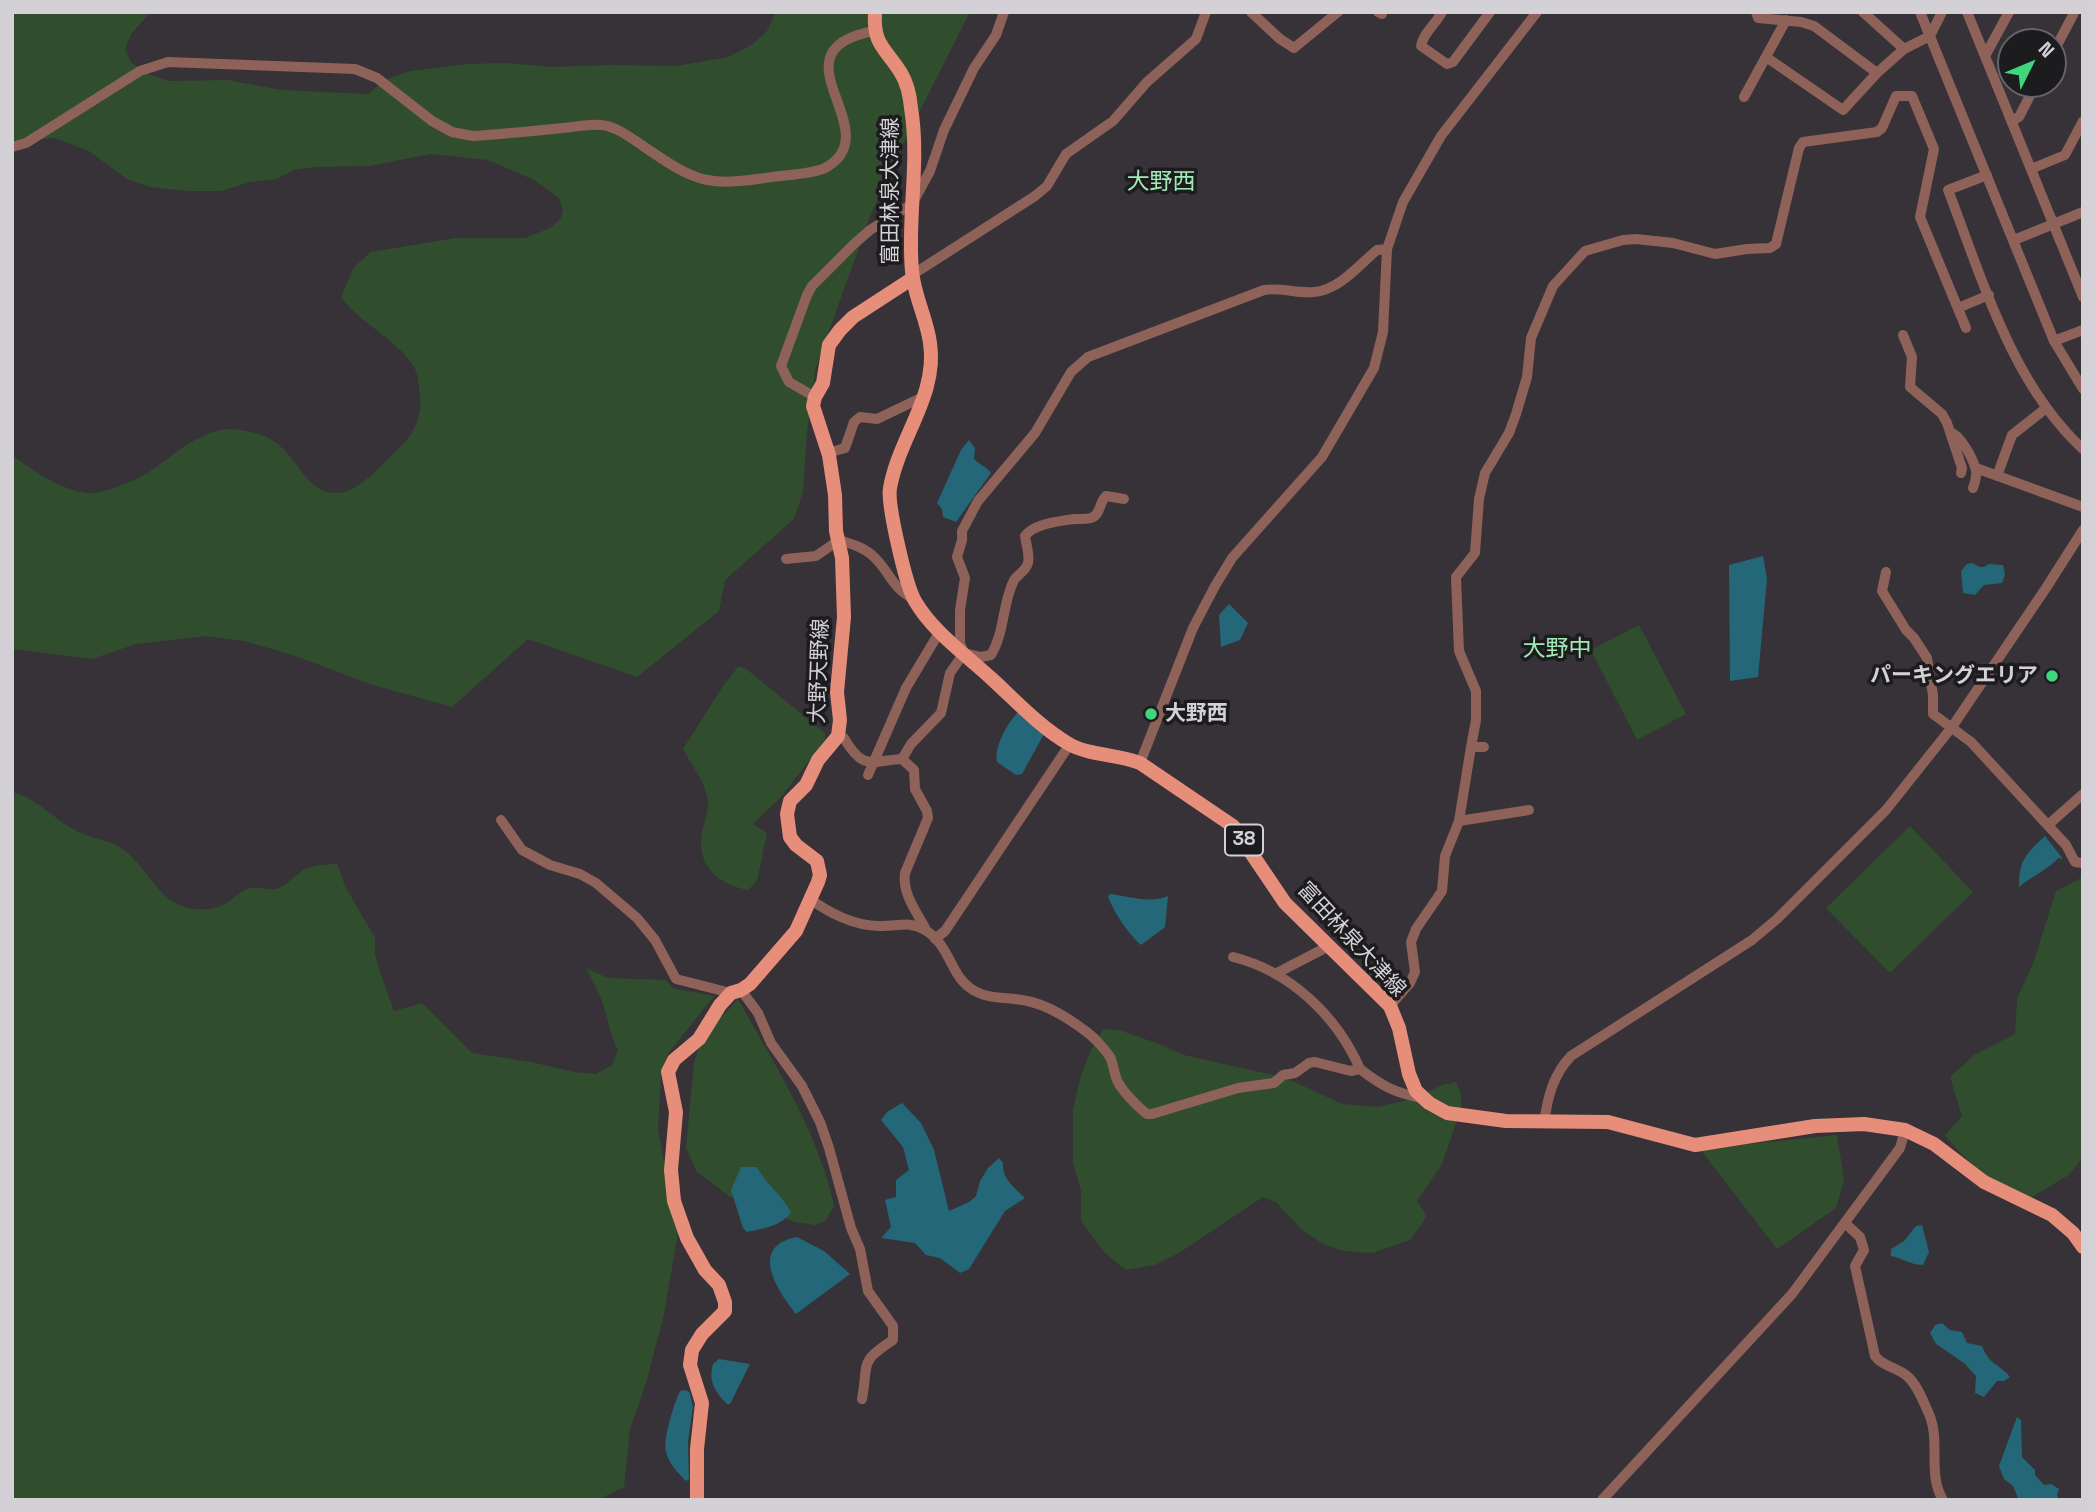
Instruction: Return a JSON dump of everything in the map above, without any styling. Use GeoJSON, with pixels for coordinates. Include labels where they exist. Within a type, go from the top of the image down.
{"type":"FeatureCollection","features":[{"type":"Feature","properties":{"kind":"main road"},"geometry":{"type":"LineString","coordinates":[[874,31],[875,12]]}},
{"type":"Feature","properties":{"kind":"main road","name":"富田林泉大津線"},"geometry":{"type":"LineString","coordinates":[[874,31],[880,46],[901,74],[912,110],[912,277],[930,342],[932,371],[925,396],[895,461],[889,492],[891,515],[914,599],[940,631],[1032,715],[1070,744],[1124,756],[1140,763],[1233,826],[1285,903],[1390,1006],[1399,1028],[1409,1073],[1422,1098]]}},
{"type":"Feature","properties":{"kind":"main road","name":"大野天野線"},"geometry":{"type":"LineString","coordinates":[[697,1500],[697,1449],[702,1403],[690,1365],[692,1350],[702,1334],[724,1311],[725,1301],[719,1284],[705,1270],[687,1237],[674,1201],[671,1170],[676,1112],[668,1072],[674,1059],[699,1039],[720,1004],[750,984],[796,931],[818,883],[817,861],[790,837],[787,814],[790,802],[812,776],[818,760],[834,742],[840,729],[837,692],[844,590],[828,453],[813,406],[823,383],[829,345],[840,330],[866,308],[912,277]]}},
{"type":"Feature","properties":{"kind":"main road"},"geometry":{"type":"LineString","coordinates":[[1422,1098],[1447,1114],[1506,1121],[1608,1122],[1663,1139],[1695,1145],[1815,1126],[1864,1124],[1905,1130],[1934,1144],[1984,1182],[2052,1214],[2073,1233],[2083,1247]]}},
{"type":"Feature","properties":{"kind":"street"},"geometry":{"type":"LineString","coordinates":[[815,397],[789,382],[781,366],[807,295],[812,286],[870,230],[912,204],[930,171],[944,130],[974,68],[996,35],[1004,12]]}},
{"type":"Feature","properties":{"kind":"street"},"geometry":{"type":"LineString","coordinates":[[912,277],[1047,186],[1066,154],[1113,121],[1147,82],[1196,39],[1203,18],[1215,12]]}},
{"type":"Feature","properties":{"kind":"street"},"geometry":{"type":"LineString","coordinates":[[1251,12],[1294,48],[1338,12]]}},
{"type":"Feature","properties":{"kind":"street"},"geometry":{"type":"LineString","coordinates":[[1442,12],[1422,39],[1421,46],[1447,64],[1453,62],[1490,12]]}},
{"type":"Feature","properties":{"kind":"street"},"geometry":{"type":"LineString","coordinates":[[1140,763],[1193,628],[1215,586],[1232,558],[1322,457],[1374,368],[1383,332],[1387,249],[1403,202],[1441,136],[1537,12]]}},
{"type":"Feature","properties":{"kind":"street"},"geometry":{"type":"LineString","coordinates":[[1756,12],[1758,18],[1801,22],[1814,26],[1877,73]]}},
{"type":"Feature","properties":{"kind":"street"},"geometry":{"type":"LineString","coordinates":[[1863,12],[1873,16],[1904,49]]}},
{"type":"Feature","properties":{"kind":"street"},"geometry":{"type":"LineString","coordinates":[[1920,12],[2054,341],[2083,389]]}},
{"type":"Feature","properties":{"kind":"street"},"geometry":{"type":"LineString","coordinates":[[1766,57],[1843,110],[1877,73],[1904,49],[1930,36],[1942,12]]}},
{"type":"Feature","properties":{"kind":"street"},"geometry":{"type":"LineString","coordinates":[[1967,12],[2083,297]]}},
{"type":"Feature","properties":{"kind":"street"},"geometry":{"type":"LineString","coordinates":[[1985,56],[2009,12]]}},
{"type":"Feature","properties":{"kind":"street"},"geometry":{"type":"LineString","coordinates":[[2073,13],[2083,18]]}},
{"type":"Feature","properties":{"kind":"street"},"geometry":{"type":"LineString","coordinates":[[1744,97],[1786,20]]}},
{"type":"Feature","properties":{"kind":"street"},"geometry":{"type":"LineString","coordinates":[[12,147],[26,143],[140,71],[168,62],[355,69],[377,78],[432,121],[452,132],[473,136],[601,125],[625,134],[678,170],[699,180],[731,183],[823,169],[838,157],[847,140],[845,122],[830,83],[828,63],[835,49],[847,37],[874,31]]}},
{"type":"Feature","properties":{"kind":"street"},"geometry":{"type":"LineString","coordinates":[[1390,1006],[1410,984],[1415,972],[1411,942],[1416,929],[1442,891],[1445,856],[1459,821],[1476,720],[1476,691],[1459,651],[1455,577],[1475,553],[1479,499],[1485,473],[1509,433],[1516,414],[1527,377],[1531,338],[1553,286],[1585,251],[1623,240],[1673,243],[1715,254],[1747,248],[1770,248],[1776,244],[1799,148],[1803,142],[1877,132],[1882,128],[1899,94],[1912,96],[1934,149],[1920,217],[1966,328]]}},
{"type":"Feature","properties":{"kind":"street"},"geometry":{"type":"LineString","coordinates":[[2011,121],[2019,117],[2029,98]]}},
{"type":"Feature","properties":{"kind":"street"},"geometry":{"type":"LineString","coordinates":[[2031,169],[2065,155],[2083,121]]}},
{"type":"Feature","properties":{"kind":"street"},"geometry":{"type":"LineString","coordinates":[[1987,175],[1948,190],[2017,359],[2045,410],[2083,449]]}},
{"type":"Feature","properties":{"kind":"street"},"geometry":{"type":"LineString","coordinates":[[2014,240],[2083,212]]}},
{"type":"Feature","properties":{"kind":"street"},"geometry":{"type":"LineString","coordinates":[[964,653],[960,643],[960,610],[965,578],[957,557],[962,531],[978,501],[1035,433],[1078,364],[1088,357],[1264,290],[1314,292],[1333,287],[1377,250],[1387,249]]}},
{"type":"Feature","properties":{"kind":"street"},"geometry":{"type":"LineString","coordinates":[[1958,308],[1989,295]]}},
{"type":"Feature","properties":{"kind":"street"},"geometry":{"type":"LineString","coordinates":[[2054,341],[2083,330]]}},
{"type":"Feature","properties":{"kind":"street"},"geometry":{"type":"LineString","coordinates":[[1903,335],[1912,357],[1910,387],[1942,414],[1962,468],[1961,473]]}},
{"type":"Feature","properties":{"kind":"street"},"geometry":{"type":"LineString","coordinates":[[828,453],[845,448],[854,422],[860,417],[877,419],[925,396]]}},
{"type":"Feature","properties":{"kind":"street"},"geometry":{"type":"LineString","coordinates":[[1997,476],[2012,435],[2045,410]]}},
{"type":"Feature","properties":{"kind":"street"},"geometry":{"type":"LineString","coordinates":[[1950,432],[1957,435],[1976,468],[1973,488]]}},
{"type":"Feature","properties":{"kind":"street"},"geometry":{"type":"LineString","coordinates":[[1976,468],[2083,507]]}},
{"type":"Feature","properties":{"kind":"street"},"geometry":{"type":"LineString","coordinates":[[964,653],[981,657],[991,655],[995,648],[1014,581],[1027,567],[1029,560],[1025,536],[1029,530],[1066,520],[1092,518],[1098,513],[1102,499],[1106,496],[1124,499]]}},
{"type":"Feature","properties":{"kind":"street"},"geometry":{"type":"LineString","coordinates":[[1544,1122],[1554,1080],[1571,1056],[1752,940],[1777,919],[1886,810],[1952,727],[2083,530]]}},
{"type":"Feature","properties":{"kind":"street"},"geometry":{"type":"LineString","coordinates":[[786,559],[816,556],[839,540],[874,556],[900,592],[914,599]]}},
{"type":"Feature","properties":{"kind":"street"},"geometry":{"type":"LineString","coordinates":[[1886,572],[1882,591],[1927,658],[1933,715],[1971,742],[2066,845],[2075,862],[2083,863]]}},
{"type":"Feature","properties":{"kind":"street"},"geometry":{"type":"LineString","coordinates":[[868,775],[906,688],[940,631]]}},
{"type":"Feature","properties":{"kind":"street"},"geometry":{"type":"LineString","coordinates":[[844,738],[863,760],[873,764],[902,759],[911,744],[940,713],[950,674],[964,653]]}},
{"type":"Feature","properties":{"kind":"street"},"geometry":{"type":"LineString","coordinates":[[935,939],[944,931],[1070,744]]}},
{"type":"Feature","properties":{"kind":"street"},"geometry":{"type":"LineString","coordinates":[[1471,747],[1484,747]]}},
{"type":"Feature","properties":{"kind":"street"},"geometry":{"type":"LineString","coordinates":[[902,759],[914,770],[915,789],[928,818],[905,873],[904,883],[926,930],[950,957],[960,978],[971,989],[988,997],[1026,1000],[1040,1005],[1086,1031],[1110,1058],[1119,1084],[1147,1114],[1238,1088],[1274,1083],[1283,1075],[1295,1073],[1309,1063],[1315,1062],[1351,1071],[1360,1069]]}},
{"type":"Feature","properties":{"kind":"street"},"geometry":{"type":"LineString","coordinates":[[2048,825],[2083,794]]}},
{"type":"Feature","properties":{"kind":"street"},"geometry":{"type":"LineString","coordinates":[[1459,821],[1529,810]]}},
{"type":"Feature","properties":{"kind":"street"},"geometry":{"type":"LineString","coordinates":[[501,820],[522,850],[550,865],[580,874],[596,883],[638,918],[655,940],[676,979],[736,991],[758,1013],[771,1043],[802,1086],[820,1122],[851,1228],[860,1249],[868,1291],[893,1326],[892,1340],[871,1355],[866,1364],[862,1399]]}},
{"type":"Feature","properties":{"kind":"street"},"geometry":{"type":"LineString","coordinates":[[810,899],[825,910],[867,925],[883,927],[903,923],[926,930]]}},
{"type":"Feature","properties":{"kind":"street"},"geometry":{"type":"LineString","coordinates":[[802,917],[825,910]]}},
{"type":"Feature","properties":{"kind":"street"},"geometry":{"type":"LineString","coordinates":[[1275,974],[1329,946]]}},
{"type":"Feature","properties":{"kind":"street"},"geometry":{"type":"LineString","coordinates":[[1233,957],[1256,962],[1301,989],[1338,1029],[1350,1046],[1360,1069],[1384,1087],[1400,1094],[1422,1098]]}},
{"type":"Feature","properties":{"kind":"street"},"geometry":{"type":"LineString","coordinates":[[1602,1500],[1792,1294],[1900,1148],[1905,1130]]}},
{"type":"Feature","properties":{"kind":"street"},"geometry":{"type":"LineString","coordinates":[[1846,1223],[1860,1237],[1864,1250],[1855,1266],[1875,1356],[1880,1363],[1907,1376],[1929,1415],[1934,1429],[1935,1488],[1942,1500]]}},
{"type":"Feature","properties":{"kind":"green space"},"geometry":{"type":"Polygon","coordinates":[[[12,12],[151,12],[131,34],[125,49],[131,62],[144,72],[168,81],[228,80],[281,90],[368,94],[385,80],[410,71],[468,64],[507,63],[550,67],[676,66],[728,57],[753,44],[767,31],[776,12],[970,12],[895,160],[870,217],[816,367],[807,432],[803,492],[794,519],[725,580],[719,611],[637,677],[528,639],[452,707],[373,685],[293,655],[244,641],[207,636],[136,644],[92,659],[12,649],[12,455],[57,484],[94,493],[139,478],[200,438],[220,430],[236,429],[261,435],[275,442],[321,490],[332,493],[352,489],[375,472],[406,440],[420,411],[419,386],[414,367],[398,348],[349,307],[341,297],[354,267],[371,252],[456,238],[525,238],[550,228],[561,218],[563,209],[559,198],[534,180],[488,160],[431,154],[369,166],[294,170],[277,179],[250,182],[221,191],[187,191],[150,187],[127,179],[89,151],[55,138],[31,140],[12,152],[12,12]]]}},
{"type":"Feature","properties":{"kind":"green space"},"geometry":{"type":"Polygon","coordinates":[[[1639,625],[1686,714],[1637,740],[1591,650],[1639,625]]]}},
{"type":"Feature","properties":{"kind":"green space"},"geometry":{"type":"Polygon","coordinates":[[[738,667],[745,668],[825,733],[825,740],[780,798],[753,824],[767,833],[757,881],[748,890],[721,880],[704,859],[701,840],[708,807],[707,796],[683,749],[738,667]]]}},
{"type":"Feature","properties":{"kind":"green space"},"geometry":{"type":"Polygon","coordinates":[[[12,792],[31,800],[72,828],[121,848],[168,898],[193,909],[217,908],[242,891],[251,888],[279,888],[305,869],[337,863],[345,886],[375,938],[375,954],[394,1011],[422,1003],[472,1053],[596,1074],[612,1065],[618,1050],[602,1002],[586,968],[608,978],[666,980],[673,988],[714,996],[667,1055],[661,1075],[658,1130],[678,1233],[664,1314],[647,1380],[630,1429],[624,1487],[597,1500],[12,1500],[12,792]]]}},
{"type":"Feature","properties":{"kind":"green space"},"geometry":{"type":"Polygon","coordinates":[[[1910,826],[1973,892],[1890,973],[1826,908],[1910,826]]]}},
{"type":"Feature","properties":{"kind":"green space"},"geometry":{"type":"Polygon","coordinates":[[[2083,877],[2083,1157],[2069,1175],[2030,1198],[2006,1188],[1983,1172],[1945,1135],[1962,1116],[1950,1077],[1974,1055],[2015,1034],[2017,999],[2034,961],[2056,891],[2083,877]]]}},
{"type":"Feature","properties":{"kind":"green space"},"geometry":{"type":"Polygon","coordinates":[[[738,999],[794,1099],[827,1178],[834,1206],[825,1221],[816,1225],[795,1222],[729,1196],[697,1172],[686,1148],[694,1062],[703,1037],[738,999]]]}},
{"type":"Feature","properties":{"kind":"green space"},"geometry":{"type":"Polygon","coordinates":[[[1103,1029],[1122,1031],[1184,1055],[1286,1078],[1342,1104],[1378,1107],[1416,1098],[1442,1085],[1456,1082],[1461,1094],[1461,1108],[1442,1164],[1417,1201],[1427,1216],[1410,1240],[1372,1253],[1344,1251],[1323,1244],[1301,1229],[1276,1202],[1263,1197],[1179,1253],[1155,1265],[1126,1270],[1104,1252],[1081,1221],[1081,1191],[1073,1163],[1073,1109],[1081,1075],[1103,1029]]]}},
{"type":"Feature","properties":{"kind":"green space"},"geometry":{"type":"Polygon","coordinates":[[[1837,1135],[1844,1180],[1836,1208],[1777,1249],[1700,1149],[1837,1135]]]}},
{"type":"Feature","properties":{"kind":"water"},"geometry":{"type":"Polygon","coordinates":[[[969,440],[975,448],[974,459],[991,473],[956,522],[943,517],[942,509],[937,503],[961,450],[969,440]]]}},
{"type":"Feature","properties":{"kind":"water"},"geometry":{"type":"Polygon","coordinates":[[[1763,556],[1767,579],[1758,677],[1730,681],[1729,565],[1763,556]]]}},
{"type":"Feature","properties":{"kind":"water"},"geometry":{"type":"Polygon","coordinates":[[[1967,564],[1980,567],[1989,564],[2003,565],[2005,575],[2002,583],[1984,585],[1975,595],[1963,593],[1961,571],[1967,564]]]}},
{"type":"Feature","properties":{"kind":"water"},"geometry":{"type":"Polygon","coordinates":[[[1229,604],[1248,623],[1240,640],[1221,647],[1219,615],[1229,604]]]}},
{"type":"Feature","properties":{"kind":"water"},"geometry":{"type":"Polygon","coordinates":[[[1018,712],[1044,734],[1022,774],[1016,775],[997,762],[997,749],[1018,712]]]}},
{"type":"Feature","properties":{"kind":"water"},"geometry":{"type":"Polygon","coordinates":[[[2045,836],[2063,859],[2058,858],[2019,887],[2020,870],[2025,858],[2045,836]]]}},
{"type":"Feature","properties":{"kind":"water"},"geometry":{"type":"Polygon","coordinates":[[[1110,894],[1146,899],[1168,896],[1165,927],[1141,945],[1118,917],[1108,897],[1110,894]]]}},
{"type":"Feature","properties":{"kind":"water"},"geometry":{"type":"Polygon","coordinates":[[[902,1103],[921,1123],[934,1150],[949,1211],[976,1196],[980,1181],[988,1168],[999,1158],[1007,1178],[1025,1198],[1005,1211],[969,1269],[960,1273],[940,1258],[926,1255],[915,1243],[881,1238],[891,1227],[885,1200],[896,1197],[896,1180],[909,1170],[903,1147],[881,1120],[887,1112],[902,1103]]]}},
{"type":"Feature","properties":{"kind":"water"},"geometry":{"type":"Polygon","coordinates":[[[741,1167],[757,1167],[788,1207],[791,1213],[787,1217],[759,1230],[747,1232],[743,1228],[731,1190],[741,1167]]]}},
{"type":"Feature","properties":{"kind":"water"},"geometry":{"type":"Polygon","coordinates":[[[1922,1225],[1929,1252],[1923,1265],[1891,1256],[1891,1249],[1904,1241],[1916,1226],[1922,1225]]]}},
{"type":"Feature","properties":{"kind":"water"},"geometry":{"type":"Polygon","coordinates":[[[797,1237],[824,1251],[850,1274],[796,1314],[775,1281],[770,1259],[774,1249],[782,1242],[797,1237]]]}},
{"type":"Feature","properties":{"kind":"water"},"geometry":{"type":"Polygon","coordinates":[[[1942,1323],[1950,1330],[1962,1332],[1967,1343],[1982,1346],[1991,1361],[2010,1377],[1997,1381],[1984,1397],[1975,1393],[1976,1376],[1964,1363],[1936,1344],[1930,1333],[1935,1325],[1942,1323]]]}},
{"type":"Feature","properties":{"kind":"water"},"geometry":{"type":"Polygon","coordinates":[[[719,1359],[750,1364],[730,1404],[719,1395],[712,1381],[713,1364],[719,1359]]]}},
{"type":"Feature","properties":{"kind":"water"},"geometry":{"type":"Polygon","coordinates":[[[686,1390],[690,1393],[693,1407],[688,1441],[689,1479],[686,1481],[669,1460],[665,1446],[675,1404],[680,1391],[686,1390]]]}},
{"type":"Feature","properties":{"kind":"water"},"geometry":{"type":"Polygon","coordinates":[[[2017,1417],[2021,1420],[2022,1457],[2035,1470],[2035,1475],[2044,1485],[2051,1484],[2059,1489],[2059,1500],[2019,1500],[2013,1486],[2004,1479],[1999,1466],[2017,1417]]]}},
{"type":"Feature","properties":{"kind":"place","name":"パーキングエリア"},"geometry":{"type":"Point","coordinates":[2052,676]}},
{"type":"Feature","properties":{"kind":"place","name":"大野西"},"geometry":{"type":"Point","coordinates":[1151,714]}},
{"type":"Feature","properties":{"kind":"district","name":"大野西"},"geometry":{"type":"Point","coordinates":[1161,183]}},
{"type":"Feature","properties":{"kind":"district","name":"大野中"},"geometry":{"type":"Point","coordinates":[1557,650]}}]}
